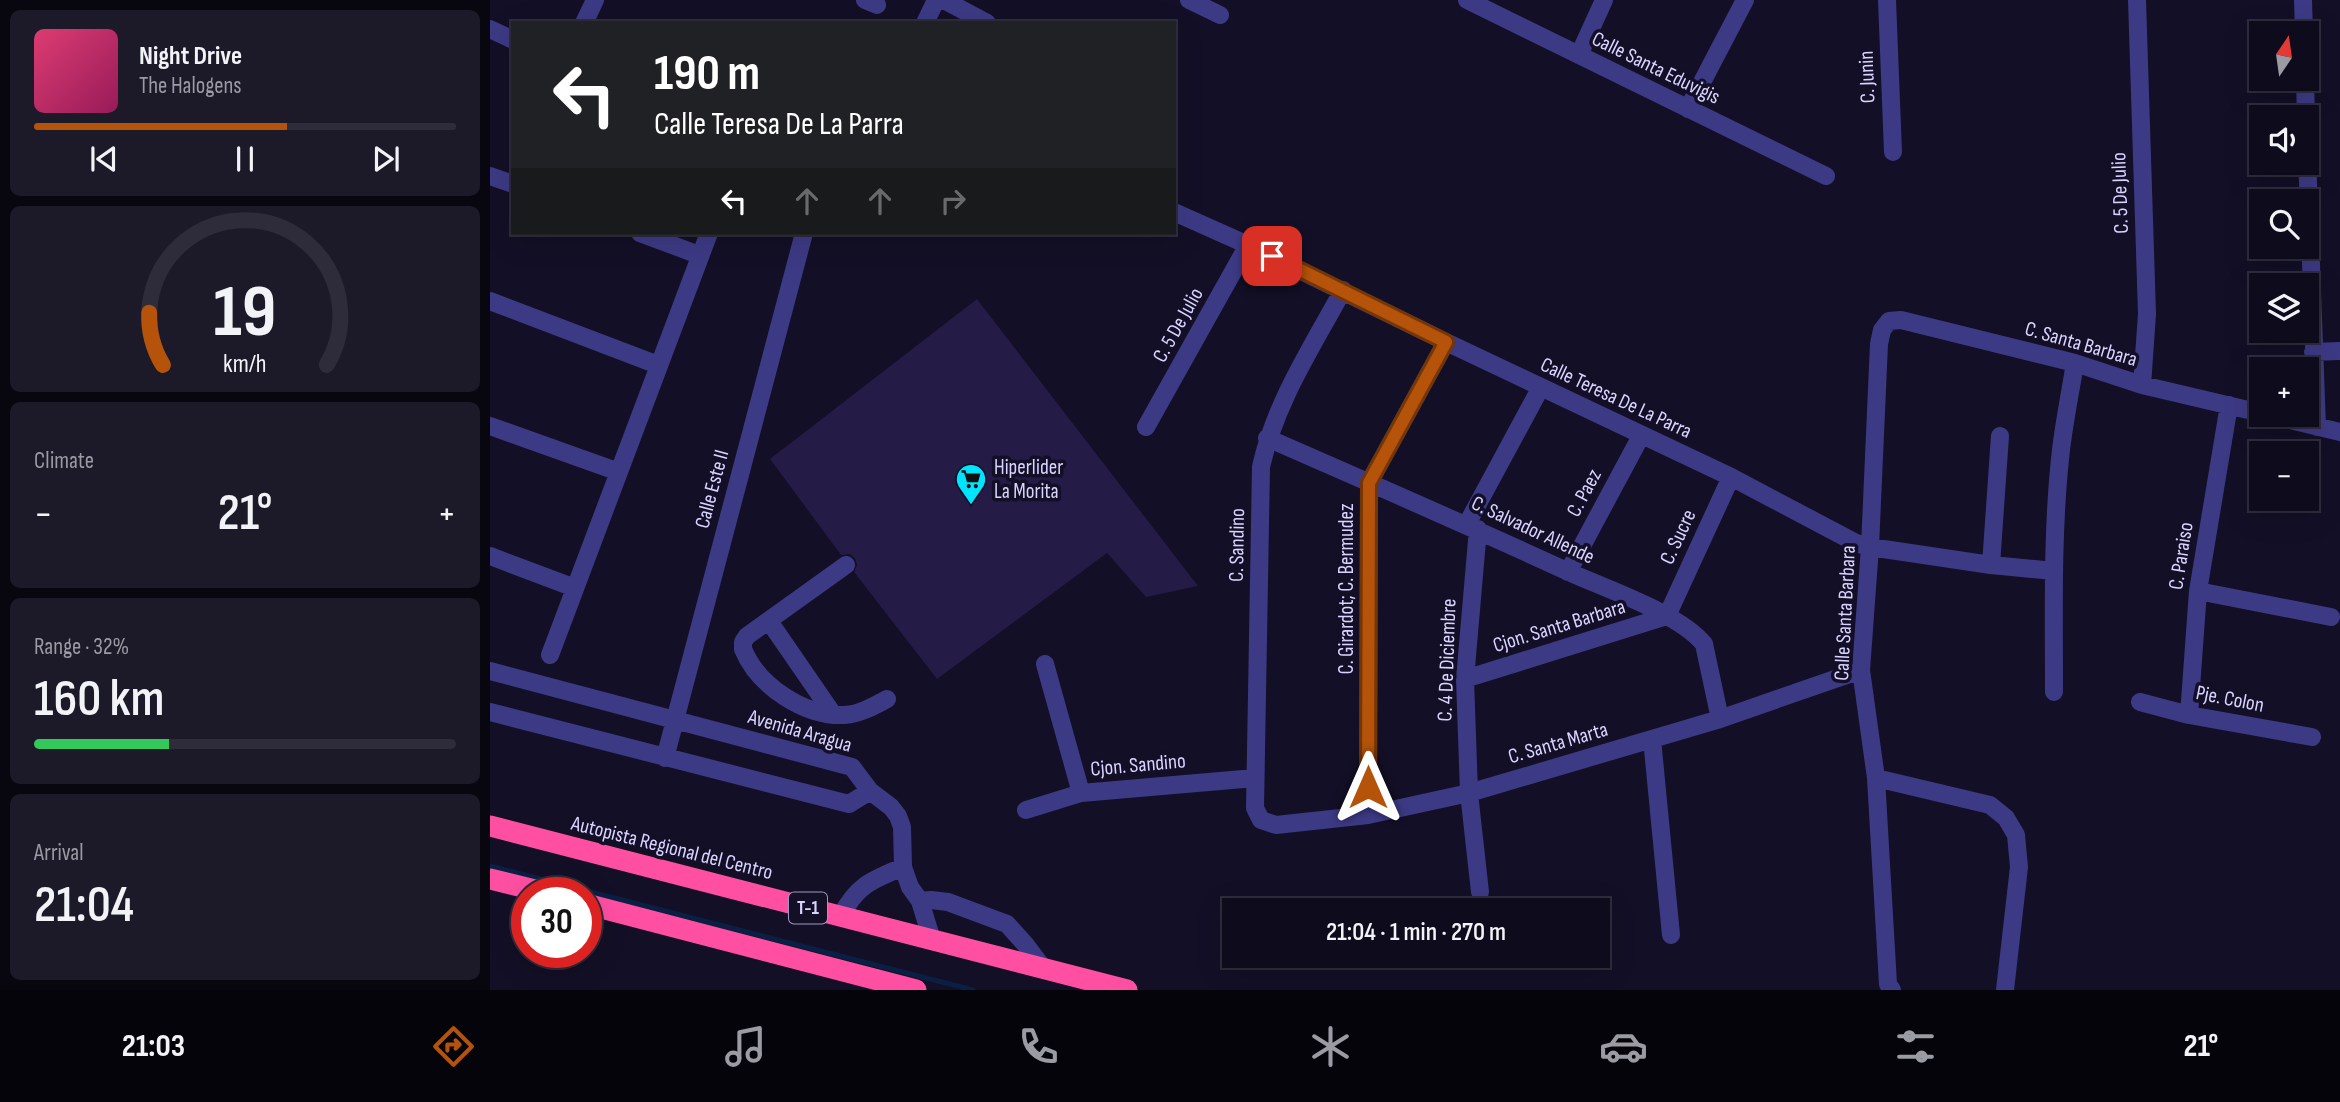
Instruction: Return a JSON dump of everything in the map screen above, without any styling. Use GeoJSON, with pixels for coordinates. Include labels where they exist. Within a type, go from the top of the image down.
{"type":"FeatureCollection","features":[{"type":"Feature","properties":{"kind":"highway","name":"Autopista Regional del Centro"},"geometry":{"type":"LineString","coordinates":[[490,826],[1127,990]]}},
{"type":"Feature","properties":{"kind":"highway"},"geometry":{"type":"LineString","coordinates":[[490,879],[511,884]]}},
{"type":"Feature","properties":{"kind":"highway"},"geometry":{"type":"LineString","coordinates":[[602,908],[916,990]]}},
{"type":"Feature","properties":{"kind":"street"},"geometry":{"type":"LineString","coordinates":[[585,21],[594,0]]}},
{"type":"Feature","properties":{"kind":"street"},"geometry":{"type":"LineString","coordinates":[[926,21],[936,0]]}},
{"type":"Feature","properties":{"kind":"street"},"geometry":{"type":"LineString","coordinates":[[944,0],[983,21]]}},
{"type":"Feature","properties":{"kind":"street"},"geometry":{"type":"LineString","coordinates":[[1189,0],[1220,15]]}},
{"type":"Feature","properties":{"kind":"street"},"geometry":{"type":"LineString","coordinates":[[1578,55],[1604,0]]}},
{"type":"Feature","properties":{"kind":"street"},"geometry":{"type":"LineString","coordinates":[[1688,109],[1745,0]]}},
{"type":"Feature","properties":{"kind":"street","name":"C. Junin"},"geometry":{"type":"LineString","coordinates":[[1887,0],[1893,152]]}},
{"type":"Feature","properties":{"kind":"street","name":"C. 5 De Julio"},"geometry":{"type":"LineString","coordinates":[[2137,0],[2147,314],[2143,385]]}},
{"type":"Feature","properties":{"kind":"street"},"geometry":{"type":"LineString","coordinates":[[2303,0],[2304,21]]}},
{"type":"Feature","properties":{"kind":"street","name":"Calle Santa Eduvigis"},"geometry":{"type":"LineString","coordinates":[[1470,1],[1826,176]]}},
{"type":"Feature","properties":{"kind":"street"},"geometry":{"type":"LineString","coordinates":[[490,29],[511,39]]}},
{"type":"Feature","properties":{"kind":"street"},"geometry":{"type":"LineString","coordinates":[[2307,175],[2313,357]]}},
{"type":"Feature","properties":{"kind":"street"},"geometry":{"type":"LineString","coordinates":[[490,176],[511,183]]}},
{"type":"Feature","properties":{"kind":"street","name":"Calle Teresa De La Parra"},"geometry":{"type":"LineString","coordinates":[[1176,213],[1343,290],[1641,436],[1731,477],[1856,543],[1991,565],[2054,571]]}},
{"type":"Feature","properties":{"kind":"street"},"geometry":{"type":"LineString","coordinates":[[644,235],[699,256]]}},
{"type":"Feature","properties":{"kind":"street"},"geometry":{"type":"LineString","coordinates":[[550,655],[708,235]]}},
{"type":"Feature","properties":{"kind":"street","name":"Calle Este II"},"geometry":{"type":"LineString","coordinates":[[665,758],[803,235]]}},
{"type":"Feature","properties":{"kind":"street","name":"C. 5 De Julio"},"geometry":{"type":"LineString","coordinates":[[1146,427],[1248,245]]}},
{"type":"Feature","properties":{"kind":"street","name":"C. Sandino"},"geometry":{"type":"LineString","coordinates":[[1261,820],[1255,808],[1255,778],[1261,467],[1267,438],[1279,408],[1343,290]]}},
{"type":"Feature","properties":{"kind":"street"},"geometry":{"type":"LineString","coordinates":[[490,301],[658,365]]}},
{"type":"Feature","properties":{"kind":"street","name":"C. Santa Barbara"},"geometry":{"type":"LineString","coordinates":[[1889,321],[1901,320],[2075,363],[2143,385],[2249,410]]}},
{"type":"Feature","properties":{"kind":"street","name":"Calle Santa Barbara"},"geometry":{"type":"LineString","coordinates":[[1889,321],[1882,330],[1879,344],[1870,547],[1861,670],[1876,778],[1888,984],[1892,990]]}},
{"type":"Feature","properties":{"kind":"street","name":"C. Girardot; C. Bermudez"},"geometry":{"type":"LineString","coordinates":[[1368,814],[1369,483],[1446,342]]}},
{"type":"Feature","properties":{"kind":"street"},"geometry":{"type":"LineString","coordinates":[[2313,352],[2340,351]]}},
{"type":"Feature","properties":{"kind":"street"},"geometry":{"type":"LineString","coordinates":[[2054,692],[2054,571],[2060,459],[2075,363]]}},
{"type":"Feature","properties":{"kind":"street","name":"C. 4 De Diciembre"},"geometry":{"type":"LineString","coordinates":[[1480,892],[1469,793],[1465,679],[1472,527],[1541,387]]}},
{"type":"Feature","properties":{"kind":"street","name":"C. Paraiso"},"geometry":{"type":"LineString","coordinates":[[2189,715],[2198,591],[2229,405]]}},
{"type":"Feature","properties":{"kind":"street"},"geometry":{"type":"LineString","coordinates":[[490,426],[619,472]]}},
{"type":"Feature","properties":{"kind":"street"},"geometry":{"type":"LineString","coordinates":[[2317,427],[2340,432]]}},
{"type":"Feature","properties":{"kind":"street","name":"C. Paez"},"geometry":{"type":"LineString","coordinates":[[1568,572],[1641,436]]}},
{"type":"Feature","properties":{"kind":"street"},"geometry":{"type":"LineString","coordinates":[[1991,565],[2000,436]]}},
{"type":"Feature","properties":{"kind":"street","name":"C. Salvador Allende"},"geometry":{"type":"LineString","coordinates":[[1267,438],[1667,616],[1698,637],[1703,644],[1720,719]]}},
{"type":"Feature","properties":{"kind":"street","name":"C. Sucre"},"geometry":{"type":"LineString","coordinates":[[1667,616],[1731,477]]}},
{"type":"Feature","properties":{"kind":"street"},"geometry":{"type":"LineString","coordinates":[[490,555],[575,588]]}},
{"type":"Feature","properties":{"kind":"street"},"geometry":{"type":"LineString","coordinates":[[846,565],[747,636],[743,649],[769,686],[789,701],[833,714],[846,715],[887,699]]}},
{"type":"Feature","properties":{"kind":"street"},"geometry":{"type":"LineString","coordinates":[[2198,591],[2331,617]]}},
{"type":"Feature","properties":{"kind":"street","name":"Cjon. Santa Barbara"},"geometry":{"type":"LineString","coordinates":[[1465,679],[1667,616]]}},
{"type":"Feature","properties":{"kind":"street"},"geometry":{"type":"LineString","coordinates":[[769,621],[833,714]]}},
{"type":"Feature","properties":{"kind":"street"},"geometry":{"type":"LineString","coordinates":[[1045,664],[1081,793]]}},
{"type":"Feature","properties":{"kind":"street","name":"C. Santa Marta"},"geometry":{"type":"LineString","coordinates":[[1261,820],[1276,825],[1368,814],[1469,793],[1720,719],[1861,670]]}},
{"type":"Feature","properties":{"kind":"street","name":"Avenida Aragua"},"geometry":{"type":"LineString","coordinates":[[490,671],[852,767],[870,791],[891,807],[898,817],[902,827],[903,867]]}},
{"type":"Feature","properties":{"kind":"street","name":"Pje. Colon"},"geometry":{"type":"LineString","coordinates":[[2140,702],[2189,715],[2312,737]]}},
{"type":"Feature","properties":{"kind":"street"},"geometry":{"type":"LineString","coordinates":[[490,712],[849,804],[870,791]]}},
{"type":"Feature","properties":{"kind":"street"},"geometry":{"type":"LineString","coordinates":[[1652,739],[1671,935]]}},
{"type":"Feature","properties":{"kind":"street","name":"Cjon. Sandino"},"geometry":{"type":"LineString","coordinates":[[1026,810],[1081,793],[1255,778]]}},
{"type":"Feature","properties":{"kind":"street"},"geometry":{"type":"LineString","coordinates":[[1876,778],[1990,806],[2006,818],[2016,835],[2019,867],[2005,990]]}},
{"type":"Feature","properties":{"kind":"street"},"geometry":{"type":"LineString","coordinates":[[841,916],[854,894],[862,887],[903,867],[910,887],[920,901],[932,940]]}},
{"type":"Feature","properties":{"kind":"street"},"geometry":{"type":"LineString","coordinates":[[920,901],[948,902],[1007,925],[1043,968]]}},
{"type":"Feature","properties":{"kind":"building","name":"Hiperlider La Morita"},"geometry":{"type":"Polygon","coordinates":[[[977,299],[1198,586],[1146,597],[1107,553],[937,679],[854,572],[857,565],[855,558],[850,554],[841,555],[770,459],[977,299]]]}},
{"type":"Feature","properties":{"kind":"waterway"},"geometry":{"type":"LineString","coordinates":[[490,866],[973,990]]}},
{"type":"Feature","properties":{"kind":"place","name":"Hiperlider La Morita"},"geometry":{"type":"Point","coordinates":[971,506]}},
{"type":"Feature","properties":{"kind":"route"},"geometry":{"type":"LineString","coordinates":[[1272,256],[1446,342],[1369,483],[1368,787]]}}]}
